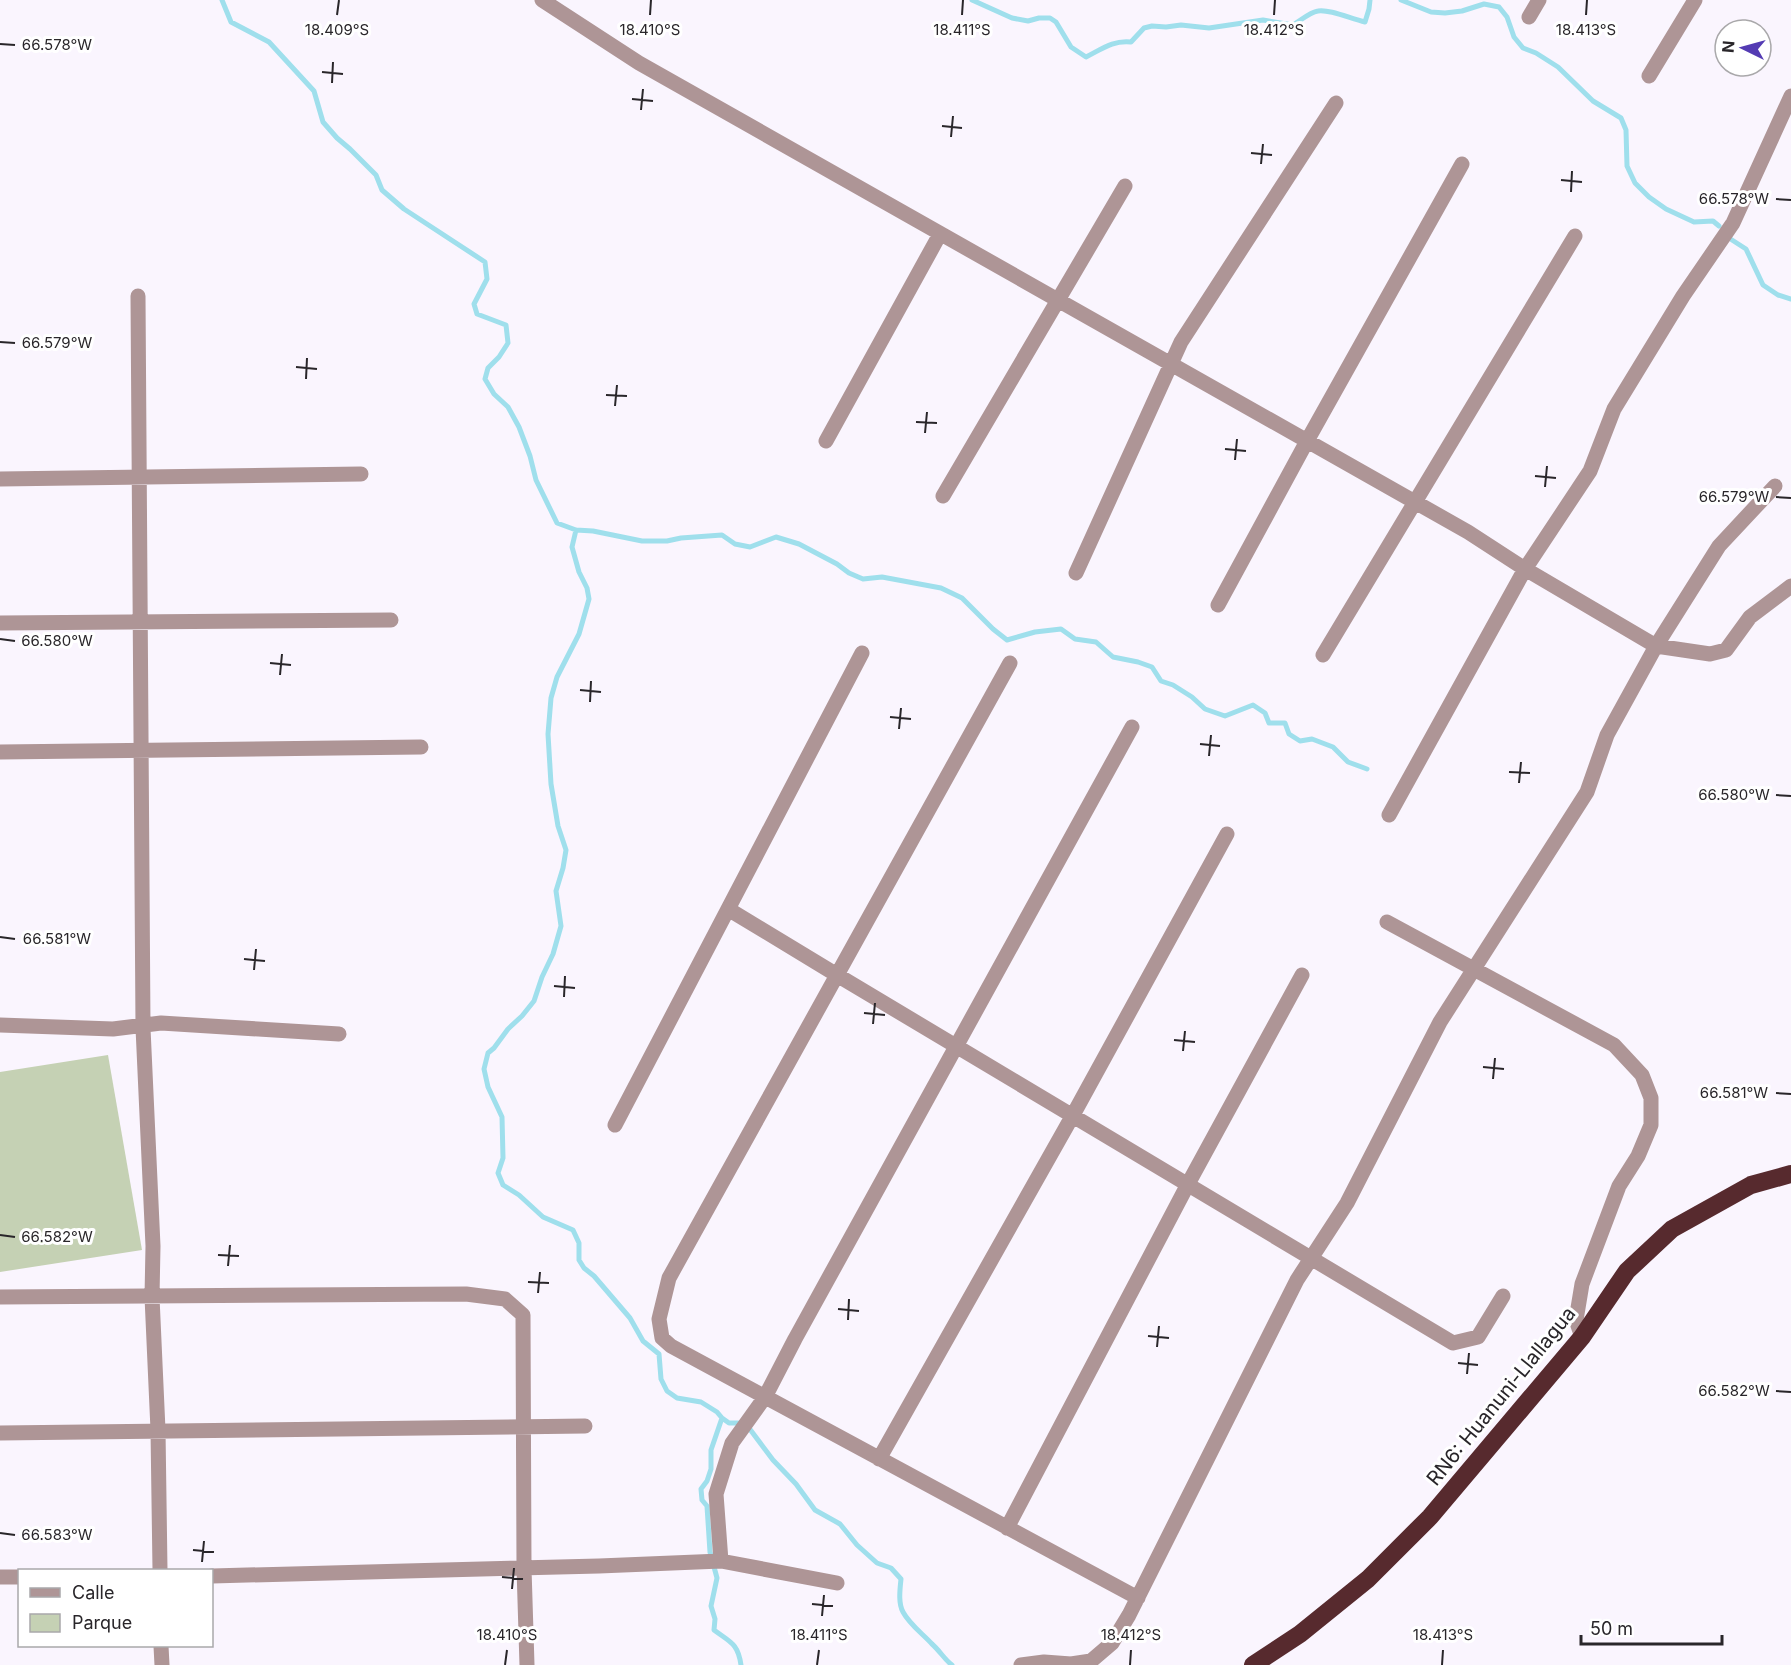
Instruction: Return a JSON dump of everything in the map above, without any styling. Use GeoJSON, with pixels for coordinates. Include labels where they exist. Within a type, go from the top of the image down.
{"type":"FeatureCollection","features":[{"type":"Feature","properties":{"kind":"highway","name":"RN6: Huanuni-Llallagua"},"geometry":{"type":"LineString","coordinates":[[1253,1665],[1300,1634],[1368,1580],[1430,1517],[1581,1336],[1627,1271],[1672,1228],[1751,1185],[1791,1174]]}},
{"type":"Feature","properties":{"kind":"street"},"geometry":{"type":"LineString","coordinates":[[542,0],[639,63],[1468,532],[1525,569],[1656,646],[1710,654],[1726,650],[1750,616],[1791,586]]}},
{"type":"Feature","properties":{"kind":"street"},"geometry":{"type":"LineString","coordinates":[[1529,17],[1539,0]]}},
{"type":"Feature","properties":{"kind":"street"},"geometry":{"type":"LineString","coordinates":[[1649,75],[1695,0]]}},
{"type":"Feature","properties":{"kind":"street"},"geometry":{"type":"LineString","coordinates":[[1389,815],[1525,569],[1590,471],[1614,409],[1683,296],[1733,223],[1791,96]]}},
{"type":"Feature","properties":{"kind":"street"},"geometry":{"type":"LineString","coordinates":[[1076,573],[1181,342],[1336,103]]}},
{"type":"Feature","properties":{"kind":"street"},"geometry":{"type":"LineString","coordinates":[[1218,604],[1462,164]]}},
{"type":"Feature","properties":{"kind":"street"},"geometry":{"type":"LineString","coordinates":[[943,496],[1125,186]]}},
{"type":"Feature","properties":{"kind":"street"},"geometry":{"type":"LineString","coordinates":[[826,441],[940,234]]}},
{"type":"Feature","properties":{"kind":"street"},"geometry":{"type":"LineString","coordinates":[[1323,655],[1575,236]]}},
{"type":"Feature","properties":{"kind":"street"},"geometry":{"type":"LineString","coordinates":[[138,296],[144,1025],[153,1246],[152,1297],[158,1430],[160,1569]]}},
{"type":"Feature","properties":{"kind":"street"},"geometry":{"type":"LineString","coordinates":[[0,479],[361,474]]}},
{"type":"Feature","properties":{"kind":"street"},"geometry":{"type":"LineString","coordinates":[[1020,1665],[1044,1662],[1071,1664],[1092,1661],[1112,1643],[1138,1598],[1297,1280],[1347,1203],[1440,1022],[1587,792],[1607,735],[1656,646],[1719,546],[1775,486]]}},
{"type":"Feature","properties":{"kind":"street"},"geometry":{"type":"LineString","coordinates":[[0,623],[391,620]]}},
{"type":"Feature","properties":{"kind":"street"},"geometry":{"type":"LineString","coordinates":[[615,1125],[862,653]]}},
{"type":"Feature","properties":{"kind":"street"},"geometry":{"type":"LineString","coordinates":[[1010,663],[669,1278],[659,1319],[662,1338],[670,1346],[1138,1598]]}},
{"type":"Feature","properties":{"kind":"street"},"geometry":{"type":"LineString","coordinates":[[721,1561],[716,1494],[732,1443],[765,1397],[1132,727]]}},
{"type":"Feature","properties":{"kind":"street"},"geometry":{"type":"LineString","coordinates":[[0,752],[421,747]]}},
{"type":"Feature","properties":{"kind":"street"},"geometry":{"type":"LineString","coordinates":[[879,1459],[1073,1115],[1227,834]]}},
{"type":"Feature","properties":{"kind":"street"},"geometry":{"type":"LineString","coordinates":[[728,909],[1453,1343],[1478,1337],[1503,1296]]}},
{"type":"Feature","properties":{"kind":"street"},"geometry":{"type":"LineString","coordinates":[[1387,922],[1614,1045],[1642,1075],[1651,1098],[1651,1125],[1638,1156],[1619,1186],[1582,1284],[1576,1320],[1581,1336]]}},
{"type":"Feature","properties":{"kind":"street"},"geometry":{"type":"LineString","coordinates":[[1007,1528],[1188,1184],[1302,975]]}},
{"type":"Feature","properties":{"kind":"street"},"geometry":{"type":"LineString","coordinates":[[0,1025],[113,1029],[161,1023],[339,1034]]}},
{"type":"Feature","properties":{"kind":"street"},"geometry":{"type":"LineString","coordinates":[[0,1297],[466,1294],[505,1299],[523,1315],[524,1568],[527,1665]]}},
{"type":"Feature","properties":{"kind":"street"},"geometry":{"type":"LineString","coordinates":[[0,1433],[585,1426]]}},
{"type":"Feature","properties":{"kind":"street"},"geometry":{"type":"LineString","coordinates":[[213,1576],[721,1561],[837,1583]]}},
{"type":"Feature","properties":{"kind":"street"},"geometry":{"type":"LineString","coordinates":[[0,1576],[18,1577]]}},
{"type":"Feature","properties":{"kind":"street"},"geometry":{"type":"LineString","coordinates":[[161,1647],[162,1665]]}},
{"type":"Feature","properties":{"kind":"green space"},"geometry":{"type":"Polygon","coordinates":[[[108,1055],[142,1250],[0,1272],[0,1072],[108,1055]]]}},
{"type":"Feature","properties":{"kind":"waterway"},"geometry":{"type":"LineString","coordinates":[[222,0],[231,22],[269,42],[314,91],[323,122],[376,175],[382,190],[404,209],[485,262],[487,279],[474,304],[477,314],[506,325],[508,343],[488,368],[485,379],[494,394],[508,407],[519,427],[536,480],[557,523],[576,530],[593,531],[642,541],[667,541],[722,535],[735,544],[750,547],[776,537],[799,544],[863,579],[882,577],[941,588],[962,598],[1007,640],[1035,632],[1061,629],[1075,639],[1096,642],[1113,657],[1152,667],[1161,681],[1173,685],[1192,697],[1205,709],[1225,716],[1253,705],[1265,713],[1269,723],[1285,723],[1289,734],[1300,741],[1312,739],[1333,747],[1348,762],[1367,769]]}},
{"type":"Feature","properties":{"kind":"waterway"},"geometry":{"type":"LineString","coordinates":[[972,0],[1012,18],[1028,21],[1050,18],[1056,22],[1071,47],[1086,57],[1113,44],[1131,42],[1144,28],[1152,26],[1181,25],[1209,28],[1263,20],[1293,25],[1318,11],[1365,22],[1370,0]]}},
{"type":"Feature","properties":{"kind":"waterway"},"geometry":{"type":"LineString","coordinates":[[1401,0],[1431,12],[1462,11],[1484,4],[1499,7],[1507,17],[1514,37],[1523,48],[1536,53],[1558,67],[1593,101],[1621,118],[1626,130],[1627,166],[1635,183],[1649,197],[1666,209],[1694,222],[1713,221],[1719,226]]}},
{"type":"Feature","properties":{"kind":"waterway"},"geometry":{"type":"LineString","coordinates":[[1732,240],[1746,249],[1763,285],[1778,295],[1791,299]]}},
{"type":"Feature","properties":{"kind":"waterway"},"geometry":{"type":"LineString","coordinates":[[576,530],[572,547],[589,599],[579,634],[557,677],[551,698],[548,734],[551,784],[558,826],[566,850],[556,891],[561,926],[553,954],[534,1001],[488,1053],[484,1069],[488,1087],[502,1117],[503,1158],[498,1173],[503,1185],[519,1195],[543,1217],[573,1230],[579,1243],[579,1260],[584,1268],[594,1276],[630,1318],[643,1341],[659,1354],[661,1379],[667,1391],[677,1398],[701,1402],[729,1423],[738,1423],[749,1428],[815,1510],[840,1524],[857,1545],[877,1563],[891,1568],[901,1579],[900,1600],[903,1612],[952,1665]]}},
{"type":"Feature","properties":{"kind":"waterway"},"geometry":{"type":"LineString","coordinates":[[722,1418],[711,1450],[711,1469],[701,1489],[702,1500],[707,1506],[710,1552],[717,1578],[711,1606],[715,1619],[714,1630],[735,1647],[741,1665]]}}]}
